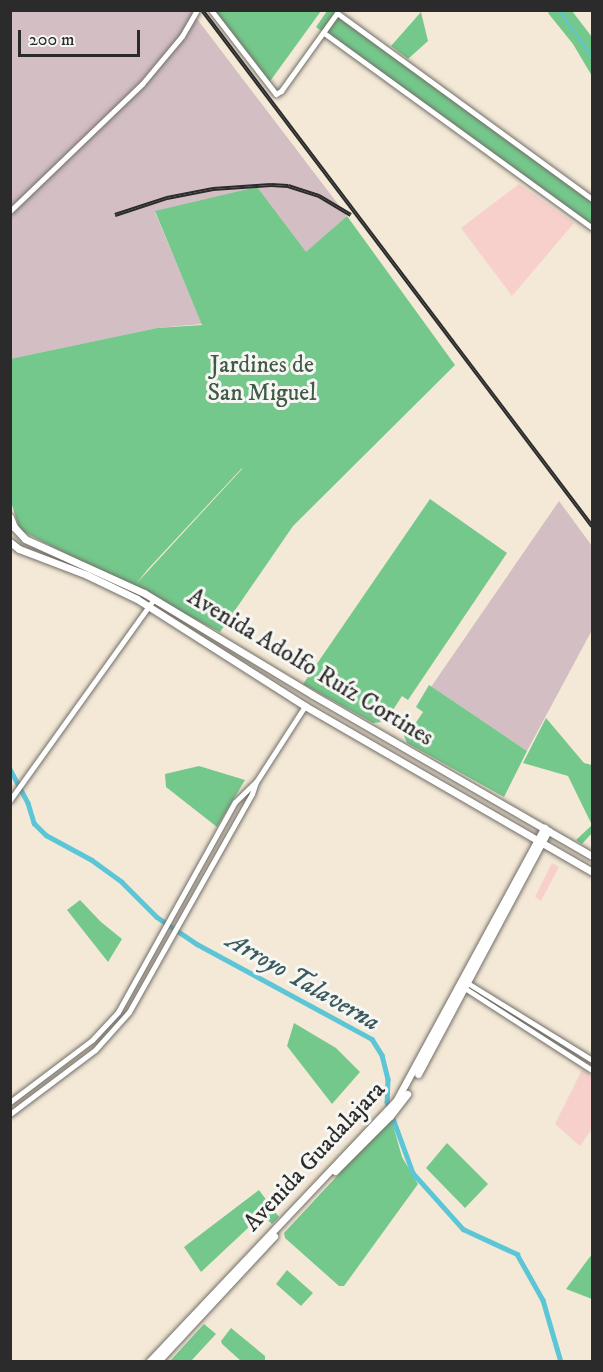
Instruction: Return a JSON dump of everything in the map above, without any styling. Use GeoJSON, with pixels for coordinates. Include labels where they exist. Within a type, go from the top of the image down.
{"type":"FeatureCollection","features":[{"type":"Feature","properties":{"kind":"main road","name":"Avenida Adolfo Ruíz Cortines"},"geometry":{"type":"LineString","coordinates":[[10,517],[18,533],[25,538],[117,579],[154,599],[312,695],[592,856]]}},
{"type":"Feature","properties":{"kind":"main road","name":"Avenida Adolfo Ruíz Cortines"},"geometry":{"type":"LineString","coordinates":[[11,542],[19,549],[87,575],[149,607],[305,706],[592,872]]}},
{"type":"Feature","properties":{"kind":"main road","name":"Avenida Guadalajara"},"geometry":{"type":"LineString","coordinates":[[149,1362],[396,1105],[546,830]]}},
{"type":"Feature","properties":{"kind":"main road","name":"Avenida Guadalajara"},"geometry":{"type":"LineString","coordinates":[[157,1362],[249,1260]]}},
{"type":"Feature","properties":{"kind":"street"},"geometry":{"type":"LineString","coordinates":[[10,211],[142,84],[182,36],[196,10]]}},
{"type":"Feature","properties":{"kind":"street"},"geometry":{"type":"LineString","coordinates":[[211,10],[271,91],[276,94],[281,91],[337,14],[592,200]]}},
{"type":"Feature","properties":{"kind":"street"},"geometry":{"type":"LineString","coordinates":[[324,33],[592,228]]}},
{"type":"Feature","properties":{"kind":"street"},"geometry":{"type":"LineString","coordinates":[[10,548],[19,549]]}},
{"type":"Feature","properties":{"kind":"street"},"geometry":{"type":"LineString","coordinates":[[10,800],[26,782],[154,599]]}},
{"type":"Feature","properties":{"kind":"street"},"geometry":{"type":"LineString","coordinates":[[10,1114],[75,1066],[114,1030],[129,1012],[256,782],[305,706]]}},
{"type":"Feature","properties":{"kind":"street"},"geometry":{"type":"LineString","coordinates":[[10,1102],[102,1030],[125,1001],[235,802],[256,782]]}},
{"type":"Feature","properties":{"kind":"street"},"geometry":{"type":"LineString","coordinates":[[235,802],[244,807]]}},
{"type":"Feature","properties":{"kind":"street"},"geometry":{"type":"LineString","coordinates":[[195,874],[203,879]]}},
{"type":"Feature","properties":{"kind":"street"},"geometry":{"type":"LineString","coordinates":[[463,984],[538,1031],[592,1070]]}},
{"type":"Feature","properties":{"kind":"street"},"geometry":{"type":"LineString","coordinates":[[538,1031],[592,1060]]}},
{"type":"Feature","properties":{"kind":"shaded area"},"geometry":{"type":"Polygon","coordinates":[[[11,11],[191,11],[347,216],[306,253],[155,212],[202,324],[157,328],[11,359],[11,11]]]}},
{"type":"Feature","properties":{"kind":"shaded area"},"geometry":{"type":"Polygon","coordinates":[[[519,184],[574,223],[512,296],[461,228],[519,184]]]}},
{"type":"Feature","properties":{"kind":"shaded area"},"geometry":{"type":"Polygon","coordinates":[[[559,501],[592,546],[592,630],[527,751],[431,687],[559,501]]]}},
{"type":"Feature","properties":{"kind":"shaded area"},"geometry":{"type":"Polygon","coordinates":[[[552,863],[559,867],[541,901],[535,897],[552,863]]]}},
{"type":"Feature","properties":{"kind":"shaded area"},"geometry":{"type":"Polygon","coordinates":[[[582,1070],[592,1076],[592,1129],[580,1146],[555,1124],[582,1070]]]}},
{"type":"Feature","properties":{"kind":"green space"},"geometry":{"type":"Polygon","coordinates":[[[333,10],[592,200],[592,228],[316,27],[327,11],[333,10]]]}},
{"type":"Feature","properties":{"kind":"green space"},"geometry":{"type":"Polygon","coordinates":[[[551,10],[572,11],[592,37],[592,76],[573,44],[548,13],[551,10]]]}},
{"type":"Feature","properties":{"kind":"green space"},"geometry":{"type":"Polygon","coordinates":[[[214,11],[321,11],[268,84],[214,11]]]}},
{"type":"Feature","properties":{"kind":"green space"},"geometry":{"type":"Polygon","coordinates":[[[421,12],[428,41],[408,59],[391,46],[421,12]]]}},
{"type":"Feature","properties":{"kind":"green space","name":"Jardines de San Miguel"},"geometry":{"type":"Polygon","coordinates":[[[257,187],[306,252],[347,216],[455,365],[293,526],[220,632],[20,530],[11,502],[10,359],[157,328],[202,325],[155,211],[257,187]],[[242,469],[148,569],[136,584],[242,469]]]}},
{"type":"Feature","properties":{"kind":"green space"},"geometry":{"type":"Polygon","coordinates":[[[430,499],[507,553],[408,700],[402,696],[393,710],[397,713],[391,721],[373,723],[303,684],[430,499]]]}},
{"type":"Feature","properties":{"kind":"green space"},"geometry":{"type":"Polygon","coordinates":[[[429,685],[527,751],[504,797],[407,743],[401,728],[407,719],[415,724],[423,712],[416,707],[429,685]]]}},
{"type":"Feature","properties":{"kind":"green space"},"geometry":{"type":"Polygon","coordinates":[[[546,718],[584,763],[592,765],[592,825],[568,776],[523,763],[546,718]]]}},
{"type":"Feature","properties":{"kind":"green space"},"geometry":{"type":"Polygon","coordinates":[[[199,766],[245,780],[217,827],[166,787],[165,774],[199,766]]]}},
{"type":"Feature","properties":{"kind":"green space"},"geometry":{"type":"Polygon","coordinates":[[[592,825],[592,833],[582,844],[576,840],[592,825]]]}},
{"type":"Feature","properties":{"kind":"green space"},"geometry":{"type":"Polygon","coordinates":[[[80,900],[101,922],[122,939],[108,962],[67,910],[80,900]]]}},
{"type":"Feature","properties":{"kind":"green space"},"geometry":{"type":"Polygon","coordinates":[[[294,1023],[336,1048],[360,1072],[332,1104],[287,1046],[294,1023]]]}},
{"type":"Feature","properties":{"kind":"green space"},"geometry":{"type":"Polygon","coordinates":[[[391,1118],[402,1157],[418,1184],[344,1286],[339,1286],[285,1238],[284,1233],[391,1118]]]}},
{"type":"Feature","properties":{"kind":"green space"},"geometry":{"type":"Polygon","coordinates":[[[447,1143],[488,1184],[465,1208],[426,1168],[447,1143]]]}},
{"type":"Feature","properties":{"kind":"green space"},"geometry":{"type":"Polygon","coordinates":[[[259,1190],[279,1217],[272,1224],[262,1215],[201,1272],[184,1247],[259,1190]]]}},
{"type":"Feature","properties":{"kind":"green space"},"geometry":{"type":"Polygon","coordinates":[[[592,1254],[592,1299],[566,1289],[592,1254]]]}},
{"type":"Feature","properties":{"kind":"green space"},"geometry":{"type":"Polygon","coordinates":[[[287,1270],[313,1293],[301,1306],[276,1284],[287,1270]]]}},
{"type":"Feature","properties":{"kind":"green space"},"geometry":{"type":"Polygon","coordinates":[[[204,1324],[216,1334],[191,1361],[171,1360],[204,1324]]]}},
{"type":"Feature","properties":{"kind":"green space"},"geometry":{"type":"Polygon","coordinates":[[[231,1328],[265,1356],[265,1361],[241,1361],[222,1344],[221,1341],[231,1328]]]}},
{"type":"Feature","properties":{"kind":"waterway"},"geometry":{"type":"LineString","coordinates":[[559,10],[592,56]]}},
{"type":"Feature","properties":{"kind":"waterway","name":"Arroyo Talaverna"},"geometry":{"type":"LineString","coordinates":[[10,769],[28,803],[34,823],[46,835],[92,860],[122,882],[157,917],[197,944],[372,1039],[382,1055],[388,1079],[387,1102],[413,1173],[463,1229],[517,1254],[543,1300],[561,1362]]}},
{"type":"Feature","properties":{"kind":"railway"},"geometry":{"type":"LineString","coordinates":[[202,10],[592,526]]}},
{"type":"Feature","properties":{"kind":"railway"},"geometry":{"type":"LineString","coordinates":[[115,215],[167,198],[213,189],[271,185],[288,186],[319,196],[351,215]]}}]}
